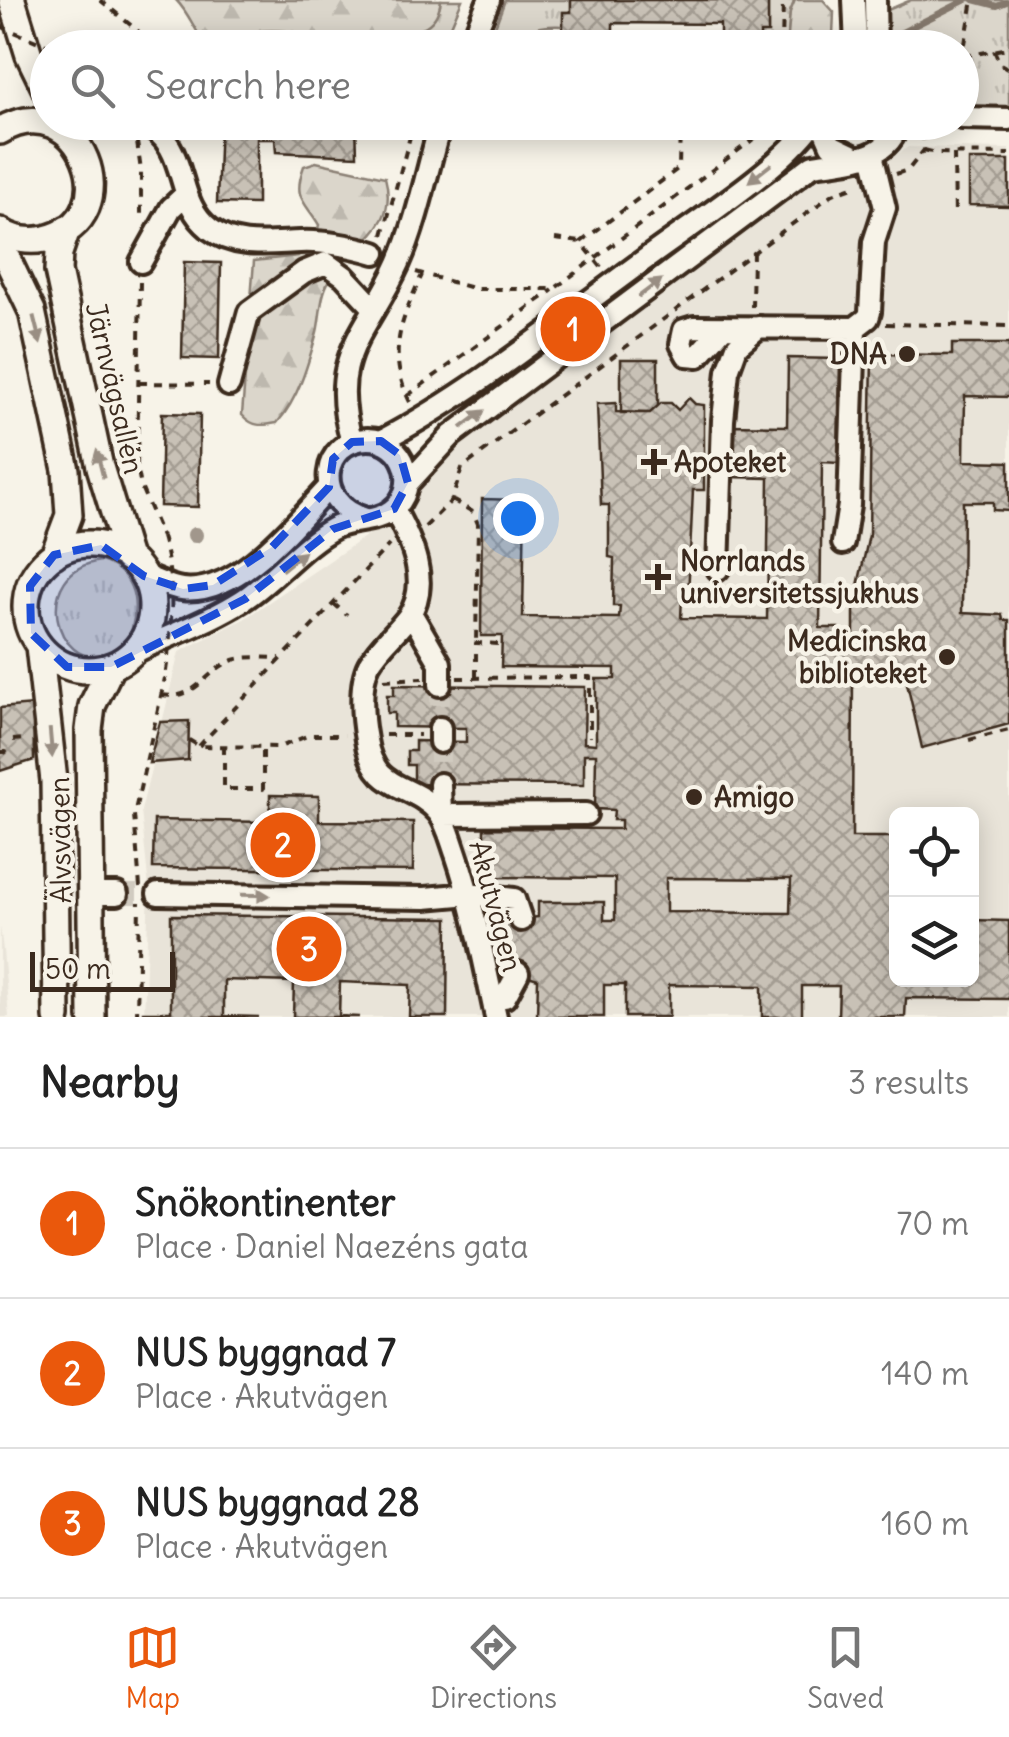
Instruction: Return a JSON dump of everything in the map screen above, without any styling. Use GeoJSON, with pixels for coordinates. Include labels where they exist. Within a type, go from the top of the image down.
{"type":"FeatureCollection","features":[{"type":"Feature","properties":{"kind":"main road"},"geometry":{"type":"LineString","coordinates":[[12,0],[30,57]]}},
{"type":"Feature","properties":{"kind":"main road"},"geometry":{"type":"LineString","coordinates":[[0,131],[30,122]]}},
{"type":"Feature","properties":{"kind":"main road"},"geometry":{"type":"LineString","coordinates":[[0,230],[22,240],[39,240],[66,230],[80,217],[91,182],[89,165],[74,140]]}},
{"type":"Feature","properties":{"kind":"main road","name":"Järnvägsallén"},"geometry":{"type":"LineString","coordinates":[[66,230],[58,252],[58,272],[100,467],[136,567]]}},
{"type":"Feature","properties":{"kind":"main road"},"geometry":{"type":"LineString","coordinates":[[0,244],[32,310],[66,470],[70,515],[54,555]]}},
{"type":"Feature","properties":{"kind":"main road"},"geometry":{"type":"LineString","coordinates":[[87,544],[112,549],[136,567],[152,608],[150,625],[122,660],[92,671],[66,667],[39,646],[26,609],[30,586],[40,568],[54,555],[87,544]]}},
{"type":"Feature","properties":{"kind":"main road","name":"Älvsvägen"},"geometry":{"type":"LineString","coordinates":[[39,646],[54,781],[57,1017]]}},
{"type":"Feature","properties":{"kind":"main road","name":"Älvsvägen"},"geometry":{"type":"LineString","coordinates":[[92,1017],[104,894],[89,730],[92,706],[122,660]]}},
{"type":"Feature","properties":{"kind":"street"},"geometry":{"type":"LineString","coordinates":[[477,30],[488,0]]}},
{"type":"Feature","properties":{"kind":"street"},"geometry":{"type":"LineString","coordinates":[[854,0],[855,30]]}},
{"type":"Feature","properties":{"kind":"street"},"geometry":{"type":"LineString","coordinates":[[875,0],[876,30]]}},
{"type":"Feature","properties":{"kind":"street"},"geometry":{"type":"LineString","coordinates":[[979,118],[1009,119]]}},
{"type":"Feature","properties":{"kind":"street"},"geometry":{"type":"LineString","coordinates":[[166,140],[179,162],[186,194],[206,226],[234,242],[303,242],[376,253]]}},
{"type":"Feature","properties":{"kind":"street"},"geometry":{"type":"LineString","coordinates":[[352,442],[344,415],[348,354],[399,262],[436,140]]}},
{"type":"Feature","properties":{"kind":"street"},"geometry":{"type":"LineString","coordinates":[[381,441],[436,412],[801,140]]}},
{"type":"Feature","properties":{"kind":"street"},"geometry":{"type":"LineString","coordinates":[[829,140],[842,153],[865,156]]}},
{"type":"Feature","properties":{"kind":"street"},"geometry":{"type":"LineString","coordinates":[[408,483],[452,435],[813,165],[865,156],[888,145],[890,140]]}},
{"type":"Feature","properties":{"kind":"street"},"geometry":{"type":"LineString","coordinates":[[843,543],[850,506],[861,323],[874,242],[885,208],[865,156]]}},
{"type":"Feature","properties":{"kind":"street"},"geometry":{"type":"LineString","coordinates":[[141,262],[171,208],[186,194]]}},
{"type":"Feature","properties":{"kind":"street"},"geometry":{"type":"LineString","coordinates":[[229,384],[249,312],[304,272],[326,263],[374,307]]}},
{"type":"Feature","properties":{"kind":"street"},"geometry":{"type":"LineString","coordinates":[[724,327],[755,322],[861,323]]}},
{"type":"Feature","properties":{"kind":"street"},"geometry":{"type":"LineString","coordinates":[[718,569],[728,371],[737,346],[755,322]]}},
{"type":"Feature","properties":{"kind":"street"},"geometry":{"type":"LineString","coordinates":[[122,660],[245,599],[333,528],[382,516],[394,509],[404,498],[407,468],[400,455],[381,441],[366,439],[352,442],[333,460],[328,474],[329,487],[339,507],[366,519]]}},
{"type":"Feature","properties":{"kind":"street"},"geometry":{"type":"LineString","coordinates":[[136,567],[182,589],[213,585],[241,571],[272,547],[329,487]]}},
{"type":"Feature","properties":{"kind":"street"},"geometry":{"type":"LineString","coordinates":[[394,509],[408,535],[420,577],[411,613],[438,656],[440,682]]}},
{"type":"Feature","properties":{"kind":"street","name":"Akutvägen"},"geometry":{"type":"LineString","coordinates":[[411,613],[370,661],[366,672],[368,754],[379,773],[429,803],[441,815],[470,894],[500,1007]]}},
{"type":"Feature","properties":{"kind":"street"},"geometry":{"type":"LineString","coordinates":[[440,784],[441,815],[586,814]]}},
{"type":"Feature","properties":{"kind":"street"},"geometry":{"type":"LineString","coordinates":[[158,894],[425,898],[470,894],[514,899],[521,920]]}},
{"type":"Feature","properties":{"kind":"street"},"geometry":{"type":"LineString","coordinates":[[500,1007],[518,973]]}},
{"type":"Feature","properties":{"kind":"path"},"geometry":{"type":"LineString","coordinates":[[100,0],[137,30]]}},
{"type":"Feature","properties":{"kind":"path"},"geometry":{"type":"LineString","coordinates":[[782,30],[783,0]]}},
{"type":"Feature","properties":{"kind":"path"},"geometry":{"type":"LineString","coordinates":[[967,30],[972,3]]}},
{"type":"Feature","properties":{"kind":"path"},"geometry":{"type":"LineString","coordinates":[[0,26],[30,38]]}},
{"type":"Feature","properties":{"kind":"path"},"geometry":{"type":"LineString","coordinates":[[979,53],[1009,48]]}},
{"type":"Feature","properties":{"kind":"path"},"geometry":{"type":"LineString","coordinates":[[994,50],[1000,64],[1009,69]]}},
{"type":"Feature","properties":{"kind":"path"},"geometry":{"type":"LineString","coordinates":[[139,140],[141,223]]}},
{"type":"Feature","properties":{"kind":"path"},"geometry":{"type":"LineString","coordinates":[[376,253],[391,212],[396,178],[408,140]]}},
{"type":"Feature","properties":{"kind":"path"},"geometry":{"type":"LineString","coordinates":[[407,396],[752,140]]}},
{"type":"Feature","properties":{"kind":"path"},"geometry":{"type":"LineString","coordinates":[[923,140],[924,150],[1009,154]]}},
{"type":"Feature","properties":{"kind":"path"},"geometry":{"type":"LineString","coordinates":[[555,239],[581,242],[679,168],[680,142],[668,142]]}},
{"type":"Feature","properties":{"kind":"path"},"geometry":{"type":"LineString","coordinates":[[954,154],[955,218]]}},
{"type":"Feature","properties":{"kind":"path"},"geometry":{"type":"LineString","coordinates":[[199,746],[382,548],[426,526],[452,500],[462,468],[833,194]]}},
{"type":"Feature","properties":{"kind":"path"},"geometry":{"type":"LineString","coordinates":[[581,242],[595,259]]}},
{"type":"Feature","properties":{"kind":"path"},"geometry":{"type":"LineString","coordinates":[[753,252],[755,322]]}},
{"type":"Feature","properties":{"kind":"path"},"geometry":{"type":"LineString","coordinates":[[137,1017],[140,884],[134,815],[162,695],[172,612],[171,579],[162,538],[141,486],[138,465],[141,262]]}},
{"type":"Feature","properties":{"kind":"path"},"geometry":{"type":"LineString","coordinates":[[399,262],[422,275],[476,289],[554,289]]}},
{"type":"Feature","properties":{"kind":"path"},"geometry":{"type":"LineString","coordinates":[[419,421],[407,396],[396,353],[404,313],[422,275]]}},
{"type":"Feature","properties":{"kind":"path"},"geometry":{"type":"LineString","coordinates":[[861,323],[1009,326]]}},
{"type":"Feature","properties":{"kind":"path"},"geometry":{"type":"LineString","coordinates":[[137,383],[229,384]]}},
{"type":"Feature","properties":{"kind":"path"},"geometry":{"type":"LineString","coordinates":[[452,500],[473,512],[478,524],[476,678]]}},
{"type":"Feature","properties":{"kind":"path"},"geometry":{"type":"LineString","coordinates":[[333,603],[347,615]]}},
{"type":"Feature","properties":{"kind":"path"},"geometry":{"type":"LineString","coordinates":[[476,643],[502,644]]}},
{"type":"Feature","properties":{"kind":"path"},"geometry":{"type":"LineString","coordinates":[[162,695],[173,697],[191,692],[237,659],[282,658]]}},
{"type":"Feature","properties":{"kind":"path"},"geometry":{"type":"LineString","coordinates":[[383,697],[384,678],[440,682],[590,677],[590,737]]}},
{"type":"Feature","properties":{"kind":"path"},"geometry":{"type":"LineString","coordinates":[[969,740],[1009,730]]}},
{"type":"Feature","properties":{"kind":"path"},"geometry":{"type":"LineString","coordinates":[[13,740],[24,740]]}},
{"type":"Feature","properties":{"kind":"path"},"geometry":{"type":"LineString","coordinates":[[188,740],[199,746],[280,747]]}},
{"type":"Feature","properties":{"kind":"path"},"geometry":{"type":"LineString","coordinates":[[224,746],[224,789],[263,789],[264,747]]}},
{"type":"Feature","properties":{"kind":"highlighted area"},"geometry":{"type":"Polygon","coordinates":[[[381,441],[400,455],[408,483],[394,509],[333,529],[245,599],[111,667],[67,667],[31,633],[30,586],[54,555],[101,545],[144,576],[183,589],[213,585],[272,547],[329,487],[333,459],[352,442],[381,441]]]}},
{"type":"Feature","properties":{"kind":"shaded area","name":"Norrlands universitetssjukhus"},"geometry":{"type":"Polygon","coordinates":[[[908,147],[1009,149],[1009,1017],[144,1017],[149,889],[141,811],[179,652],[244,619],[369,534],[392,527],[407,510],[414,489],[452,445],[814,180],[893,157],[908,147]]]}},
{"type":"Feature","properties":{"kind":"shaded area"},"geometry":{"type":"Polygon","coordinates":[[[0,927],[3,950],[9,1017],[0,1017],[0,927]]]}},
{"type":"Feature","properties":{"kind":"green space"},"geometry":{"type":"Polygon","coordinates":[[[176,0],[441,0],[437,15],[417,30],[196,30],[176,0]]]}},
{"type":"Feature","properties":{"kind":"green space"},"geometry":{"type":"Polygon","coordinates":[[[441,0],[462,0],[449,30],[413,30],[432,20],[441,0]]]}},
{"type":"Feature","properties":{"kind":"green space"},"geometry":{"type":"Polygon","coordinates":[[[505,0],[571,0],[571,12],[563,12],[563,26],[494,30],[505,0]]]}},
{"type":"Feature","properties":{"kind":"green space"},"geometry":{"type":"Polygon","coordinates":[[[768,0],[795,0],[788,30],[768,30],[768,0]]]}},
{"type":"Feature","properties":{"kind":"green space"},"geometry":{"type":"Polygon","coordinates":[[[795,0],[823,0],[834,12],[833,30],[788,30],[795,0]]]}},
{"type":"Feature","properties":{"kind":"green space"},"geometry":{"type":"Polygon","coordinates":[[[911,0],[1009,0],[1009,106],[979,106],[979,30],[878,30],[876,15],[911,0]]]}},
{"type":"Feature","properties":{"kind":"green space"},"geometry":{"type":"Polygon","coordinates":[[[316,162],[385,177],[386,211],[327,285],[310,356],[291,403],[277,423],[258,425],[242,415],[254,261],[298,256],[316,236],[319,225],[302,199],[299,186],[304,166],[316,162]]]}},
{"type":"Feature","properties":{"kind":"green space"},"geometry":{"type":"Polygon","coordinates":[[[101,561],[126,578],[134,596],[134,617],[129,637],[120,648],[107,655],[89,656],[74,649],[63,635],[58,599],[65,582],[79,568],[101,561]]]}},
{"type":"Feature","properties":{"kind":"building"},"geometry":{"type":"Polygon","coordinates":[[[571,0],[768,0],[768,30],[720,30],[720,24],[613,23],[613,30],[563,30],[563,12],[571,12],[571,0]]]}},
{"type":"Feature","properties":{"kind":"building"},"geometry":{"type":"Polygon","coordinates":[[[219,140],[257,140],[257,204],[217,203],[219,140]]]}},
{"type":"Feature","properties":{"kind":"building"},"geometry":{"type":"Polygon","coordinates":[[[275,140],[357,140],[357,156],[276,152],[275,140]]]}},
{"type":"Feature","properties":{"kind":"building"},"geometry":{"type":"Polygon","coordinates":[[[969,160],[1009,160],[1009,206],[969,205],[969,160]]]}},
{"type":"Feature","properties":{"kind":"building"},"geometry":{"type":"Polygon","coordinates":[[[184,262],[221,263],[219,359],[182,358],[184,262]]]}},
{"type":"Feature","properties":{"kind":"building"},"geometry":{"type":"Polygon","coordinates":[[[952,344],[1009,344],[1009,397],[965,396],[964,461],[1009,462],[1009,511],[993,510],[993,502],[963,502],[962,613],[1002,615],[1003,620],[1009,620],[1009,724],[922,748],[905,675],[853,675],[852,837],[889,837],[889,987],[979,987],[979,920],[1009,921],[1009,999],[906,998],[905,1017],[838,1017],[839,986],[802,986],[802,1017],[762,1017],[762,986],[669,985],[669,1017],[625,1017],[625,985],[604,985],[604,1017],[537,1017],[538,979],[498,967],[498,923],[538,917],[538,902],[604,902],[604,920],[615,920],[615,878],[484,877],[484,828],[621,829],[621,820],[613,820],[614,810],[595,809],[596,754],[584,754],[584,785],[414,784],[414,765],[407,765],[407,751],[415,751],[415,741],[466,742],[466,728],[394,727],[394,713],[387,713],[387,695],[394,695],[394,685],[585,687],[584,743],[596,744],[596,679],[615,679],[615,668],[501,667],[502,636],[481,636],[482,499],[525,500],[523,617],[619,618],[620,606],[613,606],[609,505],[601,505],[597,404],[616,403],[616,412],[650,413],[661,403],[671,403],[678,410],[689,398],[704,405],[704,490],[693,490],[688,596],[682,597],[681,618],[767,619],[769,478],[728,477],[729,425],[787,426],[788,358],[840,359],[838,463],[822,462],[820,628],[838,628],[838,635],[854,635],[854,604],[869,535],[872,354],[952,355],[952,344]],[[666,878],[666,912],[790,913],[791,879],[666,878]]]}},
{"type":"Feature","properties":{"kind":"building"},"geometry":{"type":"Polygon","coordinates":[[[621,359],[658,359],[658,406],[650,413],[621,413],[621,359]]]}},
{"type":"Feature","properties":{"kind":"building"},"geometry":{"type":"Polygon","coordinates":[[[162,413],[200,414],[198,507],[160,506],[162,413]]]}},
{"type":"Feature","properties":{"kind":"building"},"geometry":{"type":"Polygon","coordinates":[[[33,705],[34,760],[0,771],[0,708],[33,705]]]}},
{"type":"Feature","properties":{"kind":"building"},"geometry":{"type":"Polygon","coordinates":[[[189,721],[188,760],[149,763],[160,722],[189,721]]]}},
{"type":"Feature","properties":{"kind":"building"},"geometry":{"type":"Polygon","coordinates":[[[270,795],[319,796],[319,821],[413,822],[413,871],[153,868],[154,820],[270,822],[270,795]]]}},
{"type":"Feature","properties":{"kind":"building"},"geometry":{"type":"Polygon","coordinates":[[[171,915],[448,918],[447,1017],[409,1017],[410,985],[340,982],[339,1016],[359,1017],[293,1017],[294,982],[224,980],[224,1016],[259,1017],[143,1017],[143,1012],[171,1012],[171,915]]]}},
{"type":"Feature","properties":{"kind":"waterway"},"geometry":{"type":"LineString","coordinates":[[906,30],[966,0]]}},
{"type":"Feature","properties":{"kind":"waterway"},"geometry":{"type":"LineString","coordinates":[[974,0],[997,6],[1009,1]]}},
{"type":"Feature","properties":{"kind":"tunnel"},"geometry":{"type":"LineString","coordinates":[[440,685],[440,728]]}},
{"type":"Feature","properties":{"kind":"tunnel"},"geometry":{"type":"LineString","coordinates":[[440,742],[440,784]]}},
{"type":"Feature","properties":{"kind":"tunnel"},"geometry":{"type":"LineString","coordinates":[[117,894],[158,894]]}},
{"type":"Feature","properties":{"kind":"place","name":"Snökontinenter"},"geometry":{"type":"Point","coordinates":[573,329]}},
{"type":"Feature","properties":{"kind":"place","name":"DNA"},"geometry":{"type":"Point","coordinates":[907,354]}},
{"type":"Feature","properties":{"kind":"place","name":"Apoteket"},"geometry":{"type":"Point","coordinates":[654,462]}},
{"type":"Feature","properties":{"kind":"place","name":"Norrlands universitetssjukhus"},"geometry":{"type":"Point","coordinates":[658,577]}},
{"type":"Feature","properties":{"kind":"place","name":"Medicinska biblioteket"},"geometry":{"type":"Point","coordinates":[947,657]}},
{"type":"Feature","properties":{"kind":"place","name":"Amigo"},"geometry":{"type":"Point","coordinates":[694,797]}},
{"type":"Feature","properties":{"kind":"place","name":"NUS byggnad 7"},"geometry":{"type":"Point","coordinates":[283,845]}},
{"type":"Feature","properties":{"kind":"place","name":"NUS byggnad 28"},"geometry":{"type":"Point","coordinates":[309,949]}}]}
